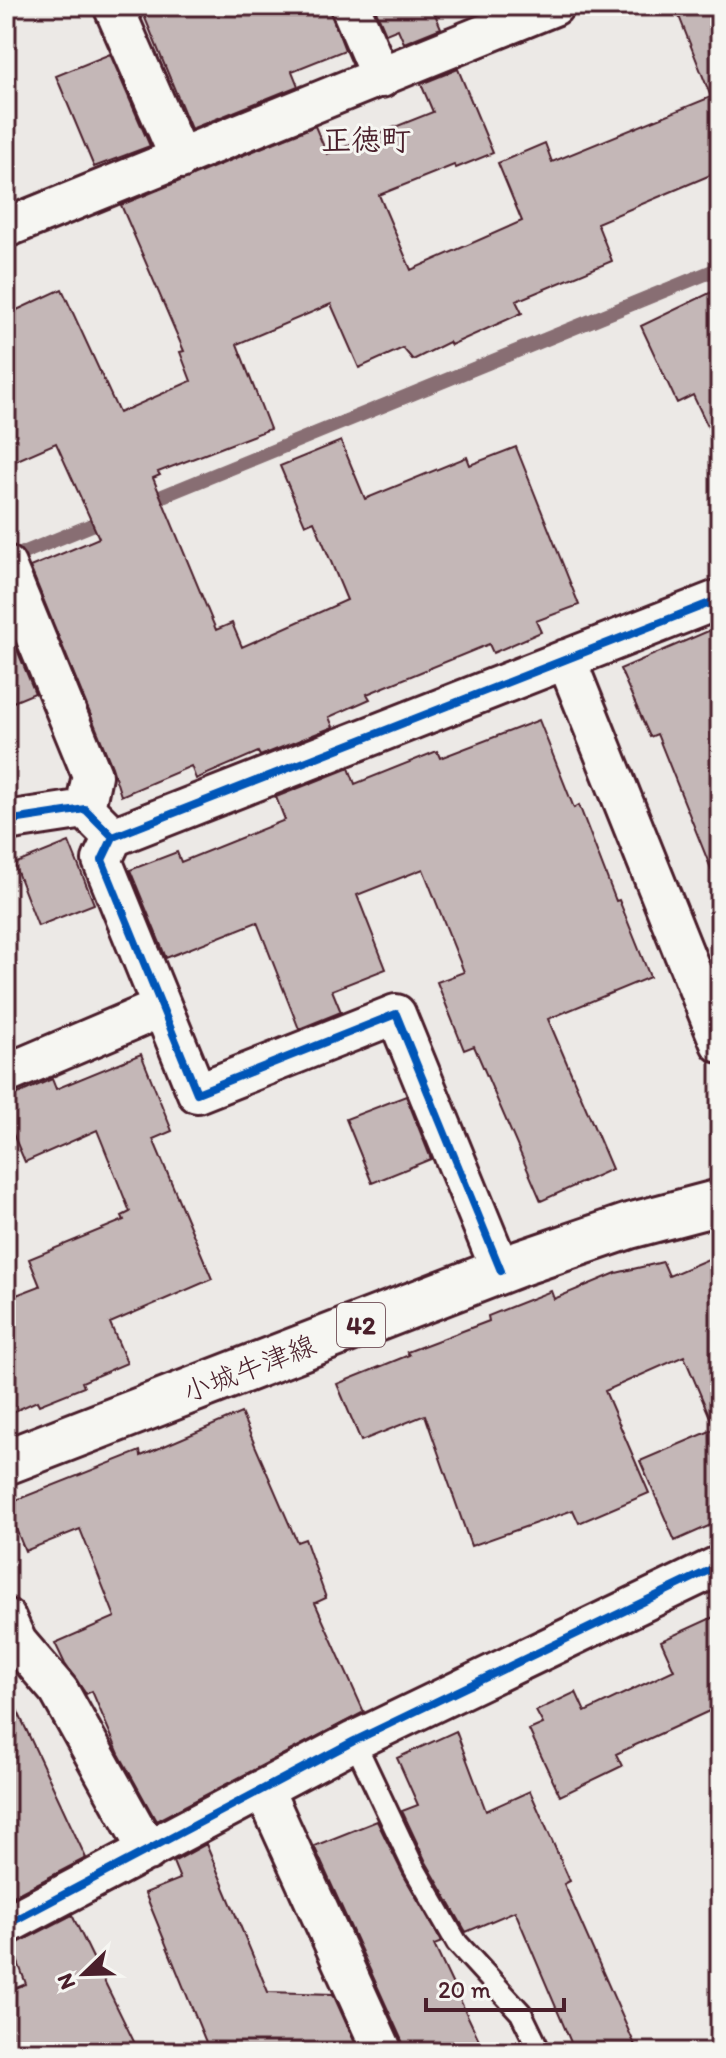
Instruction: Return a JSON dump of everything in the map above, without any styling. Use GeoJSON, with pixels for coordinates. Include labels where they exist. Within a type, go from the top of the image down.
{"type":"FeatureCollection","features":[{"type":"Feature","properties":{"kind":"main road","name":"小城牛津線"},"geometry":{"type":"LineString","coordinates":[[6,1462],[501,1271],[629,1226],[720,1202]]}},
{"type":"Feature","properties":{"kind":"street"},"geometry":{"type":"LineString","coordinates":[[113,6],[180,159]]}},
{"type":"Feature","properties":{"kind":"street"},"geometry":{"type":"LineString","coordinates":[[350,6],[381,78]]}},
{"type":"Feature","properties":{"kind":"street"},"geometry":{"type":"LineString","coordinates":[[6,228],[554,6]]}},
{"type":"Feature","properties":{"kind":"street"},"geometry":{"type":"LineString","coordinates":[[6,565],[92,775],[85,809]]}},
{"type":"Feature","properties":{"kind":"street"},"geometry":{"type":"LineString","coordinates":[[501,1271],[396,1014],[197,1093],[102,860],[113,837],[720,599]]}},
{"type":"Feature","properties":{"kind":"street"},"geometry":{"type":"LineString","coordinates":[[566,659],[720,1043]]}},
{"type":"Feature","properties":{"kind":"street"},"geometry":{"type":"LineString","coordinates":[[6,821],[85,809]]}},
{"type":"Feature","properties":{"kind":"street"},"geometry":{"type":"LineString","coordinates":[[85,809],[113,837]]}},
{"type":"Feature","properties":{"kind":"street"},"geometry":{"type":"LineString","coordinates":[[6,1074],[161,1008]]}},
{"type":"Feature","properties":{"kind":"street"},"geometry":{"type":"LineString","coordinates":[[6,1925],[354,1741],[720,1565]]}},
{"type":"Feature","properties":{"kind":"street"},"geometry":{"type":"LineString","coordinates":[[6,1618],[17,1642],[59,1691],[148,1851]]}},
{"type":"Feature","properties":{"kind":"street"},"geometry":{"type":"LineString","coordinates":[[264,1790],[383,2052]]}},
{"type":"Feature","properties":{"kind":"lane"},"geometry":{"type":"LineString","coordinates":[[354,1741],[414,1868],[457,1943],[521,2013],[540,2052]]}},
{"type":"Feature","properties":{"kind":"building"},"geometry":{"type":"Polygon","coordinates":[[[140,6],[328,6],[345,50],[292,71],[298,86],[191,129],[140,6]]]}},
{"type":"Feature","properties":{"kind":"building"},"geometry":{"type":"Polygon","coordinates":[[[374,6],[450,8],[435,14],[441,28],[404,43],[398,29],[386,34],[374,6]]]}},
{"type":"Feature","properties":{"kind":"building"},"geometry":{"type":"Polygon","coordinates":[[[675,6],[720,6],[720,171],[597,223],[612,261],[516,301],[522,313],[413,360],[403,348],[359,368],[331,304],[237,344],[270,429],[158,472],[160,475],[153,478],[216,630],[232,623],[242,647],[347,600],[314,521],[305,525],[280,466],[341,441],[365,499],[467,457],[470,465],[516,447],[579,605],[536,621],[541,632],[493,653],[489,644],[367,694],[370,699],[329,717],[333,727],[260,756],[258,752],[196,779],[191,766],[121,796],[30,567],[99,538],[56,443],[6,465],[6,315],[62,289],[119,413],[191,381],[180,352],[184,351],[121,205],[315,126],[327,154],[433,112],[421,84],[458,69],[493,153],[379,195],[411,270],[522,221],[498,163],[545,143],[552,162],[711,97],[675,6]]]}},
{"type":"Feature","properties":{"kind":"building"},"geometry":{"type":"Polygon","coordinates":[[[110,54],[150,146],[94,167],[56,76],[110,54]]]}},
{"type":"Feature","properties":{"kind":"building"},"geometry":{"type":"Polygon","coordinates":[[[720,288],[720,452],[693,395],[677,403],[641,326],[720,288]]]}},
{"type":"Feature","properties":{"kind":"building"},"geometry":{"type":"Polygon","coordinates":[[[6,623],[35,693],[6,705],[6,623]]]}},
{"type":"Feature","properties":{"kind":"building"},"geometry":{"type":"Polygon","coordinates":[[[720,626],[718,886],[657,734],[650,737],[620,669],[720,626]]]}},
{"type":"Feature","properties":{"kind":"building"},"geometry":{"type":"Polygon","coordinates":[[[539,720],[574,808],[579,805],[616,901],[619,900],[650,977],[548,1019],[612,1169],[541,1201],[474,1046],[464,1050],[437,982],[464,972],[423,869],[357,895],[386,969],[332,990],[341,1012],[299,1029],[257,922],[166,958],[130,870],[177,852],[181,862],[285,820],[276,797],[349,768],[355,784],[437,751],[440,758],[539,720]]]}},
{"type":"Feature","properties":{"kind":"building"},"geometry":{"type":"Polygon","coordinates":[[[69,842],[94,904],[38,926],[14,864],[69,842]]]}},
{"type":"Feature","properties":{"kind":"building"},"geometry":{"type":"Polygon","coordinates":[[[141,1054],[172,1131],[153,1139],[212,1279],[110,1323],[127,1363],[82,1382],[84,1387],[39,1405],[37,1401],[6,1415],[6,1299],[40,1286],[29,1259],[124,1220],[122,1216],[130,1212],[97,1130],[25,1162],[6,1118],[6,1099],[52,1079],[56,1089],[141,1054]]]}},
{"type":"Feature","properties":{"kind":"building"},"geometry":{"type":"Polygon","coordinates":[[[406,1096],[431,1159],[372,1183],[346,1119],[406,1096]]]}},
{"type":"Feature","properties":{"kind":"building"},"geometry":{"type":"Polygon","coordinates":[[[720,1254],[720,1521],[675,1541],[640,1461],[715,1429],[684,1356],[605,1391],[649,1493],[579,1523],[573,1510],[471,1546],[425,1415],[361,1441],[337,1384],[409,1355],[407,1352],[489,1321],[488,1316],[551,1291],[554,1299],[616,1273],[663,1262],[669,1276],[720,1254]]]}},
{"type":"Feature","properties":{"kind":"building"},"geometry":{"type":"Polygon","coordinates":[[[241,1413],[297,1542],[305,1539],[326,1598],[315,1603],[364,1712],[156,1821],[119,1754],[92,1691],[86,1694],[55,1643],[115,1617],[80,1529],[25,1551],[6,1504],[140,1451],[141,1456],[241,1413]]]}},
{"type":"Feature","properties":{"kind":"building"},"geometry":{"type":"Polygon","coordinates":[[[720,1614],[720,1706],[616,1754],[622,1766],[560,1796],[529,1730],[543,1724],[536,1711],[576,1692],[585,1712],[674,1670],[661,1641],[720,1614]]]}},
{"type":"Feature","properties":{"kind":"building"},"geometry":{"type":"Polygon","coordinates":[[[6,1686],[86,1858],[6,1900],[6,1686]]]}},
{"type":"Feature","properties":{"kind":"building"},"geometry":{"type":"Polygon","coordinates":[[[456,1731],[486,1811],[530,1791],[570,1881],[564,1884],[638,2052],[575,2052],[515,1911],[466,1932],[426,1862],[402,1811],[418,1805],[397,1758],[456,1731]]]}},
{"type":"Feature","properties":{"kind":"building"},"geometry":{"type":"Polygon","coordinates":[[[377,1821],[442,1942],[434,1945],[480,2042],[458,2052],[405,2052],[314,1846],[377,1821]]]}},
{"type":"Feature","properties":{"kind":"building"},"geometry":{"type":"Polygon","coordinates":[[[206,1844],[268,1992],[333,1994],[359,2052],[210,2052],[145,1893],[180,1879],[173,1862],[206,1844]]]}},
{"type":"Feature","properties":{"kind":"building"},"geometry":{"type":"Polygon","coordinates":[[[72,1915],[139,2052],[6,2052],[6,1992],[26,1984],[12,1946],[72,1915]]]}},
{"type":"Feature","properties":{"kind":"waterway"},"geometry":{"type":"LineString","coordinates":[[143,504],[720,268]]}},
{"type":"Feature","properties":{"kind":"waterway"},"geometry":{"type":"LineString","coordinates":[[6,560],[109,518]]}},
{"type":"Feature","properties":{"kind":"cycle path"},"geometry":{"type":"LineString","coordinates":[[6,821],[85,809],[113,837],[720,599]]}},
{"type":"Feature","properties":{"kind":"cycle path"},"geometry":{"type":"LineString","coordinates":[[113,837],[102,860],[197,1093],[396,1014],[501,1271]]}},
{"type":"Feature","properties":{"kind":"cycle path"},"geometry":{"type":"LineString","coordinates":[[6,1925],[354,1741],[720,1565]]}},
{"type":"Feature","properties":{"kind":"district","name":"正徳町"},"geometry":{"type":"Point","coordinates":[366,140]}}]}
